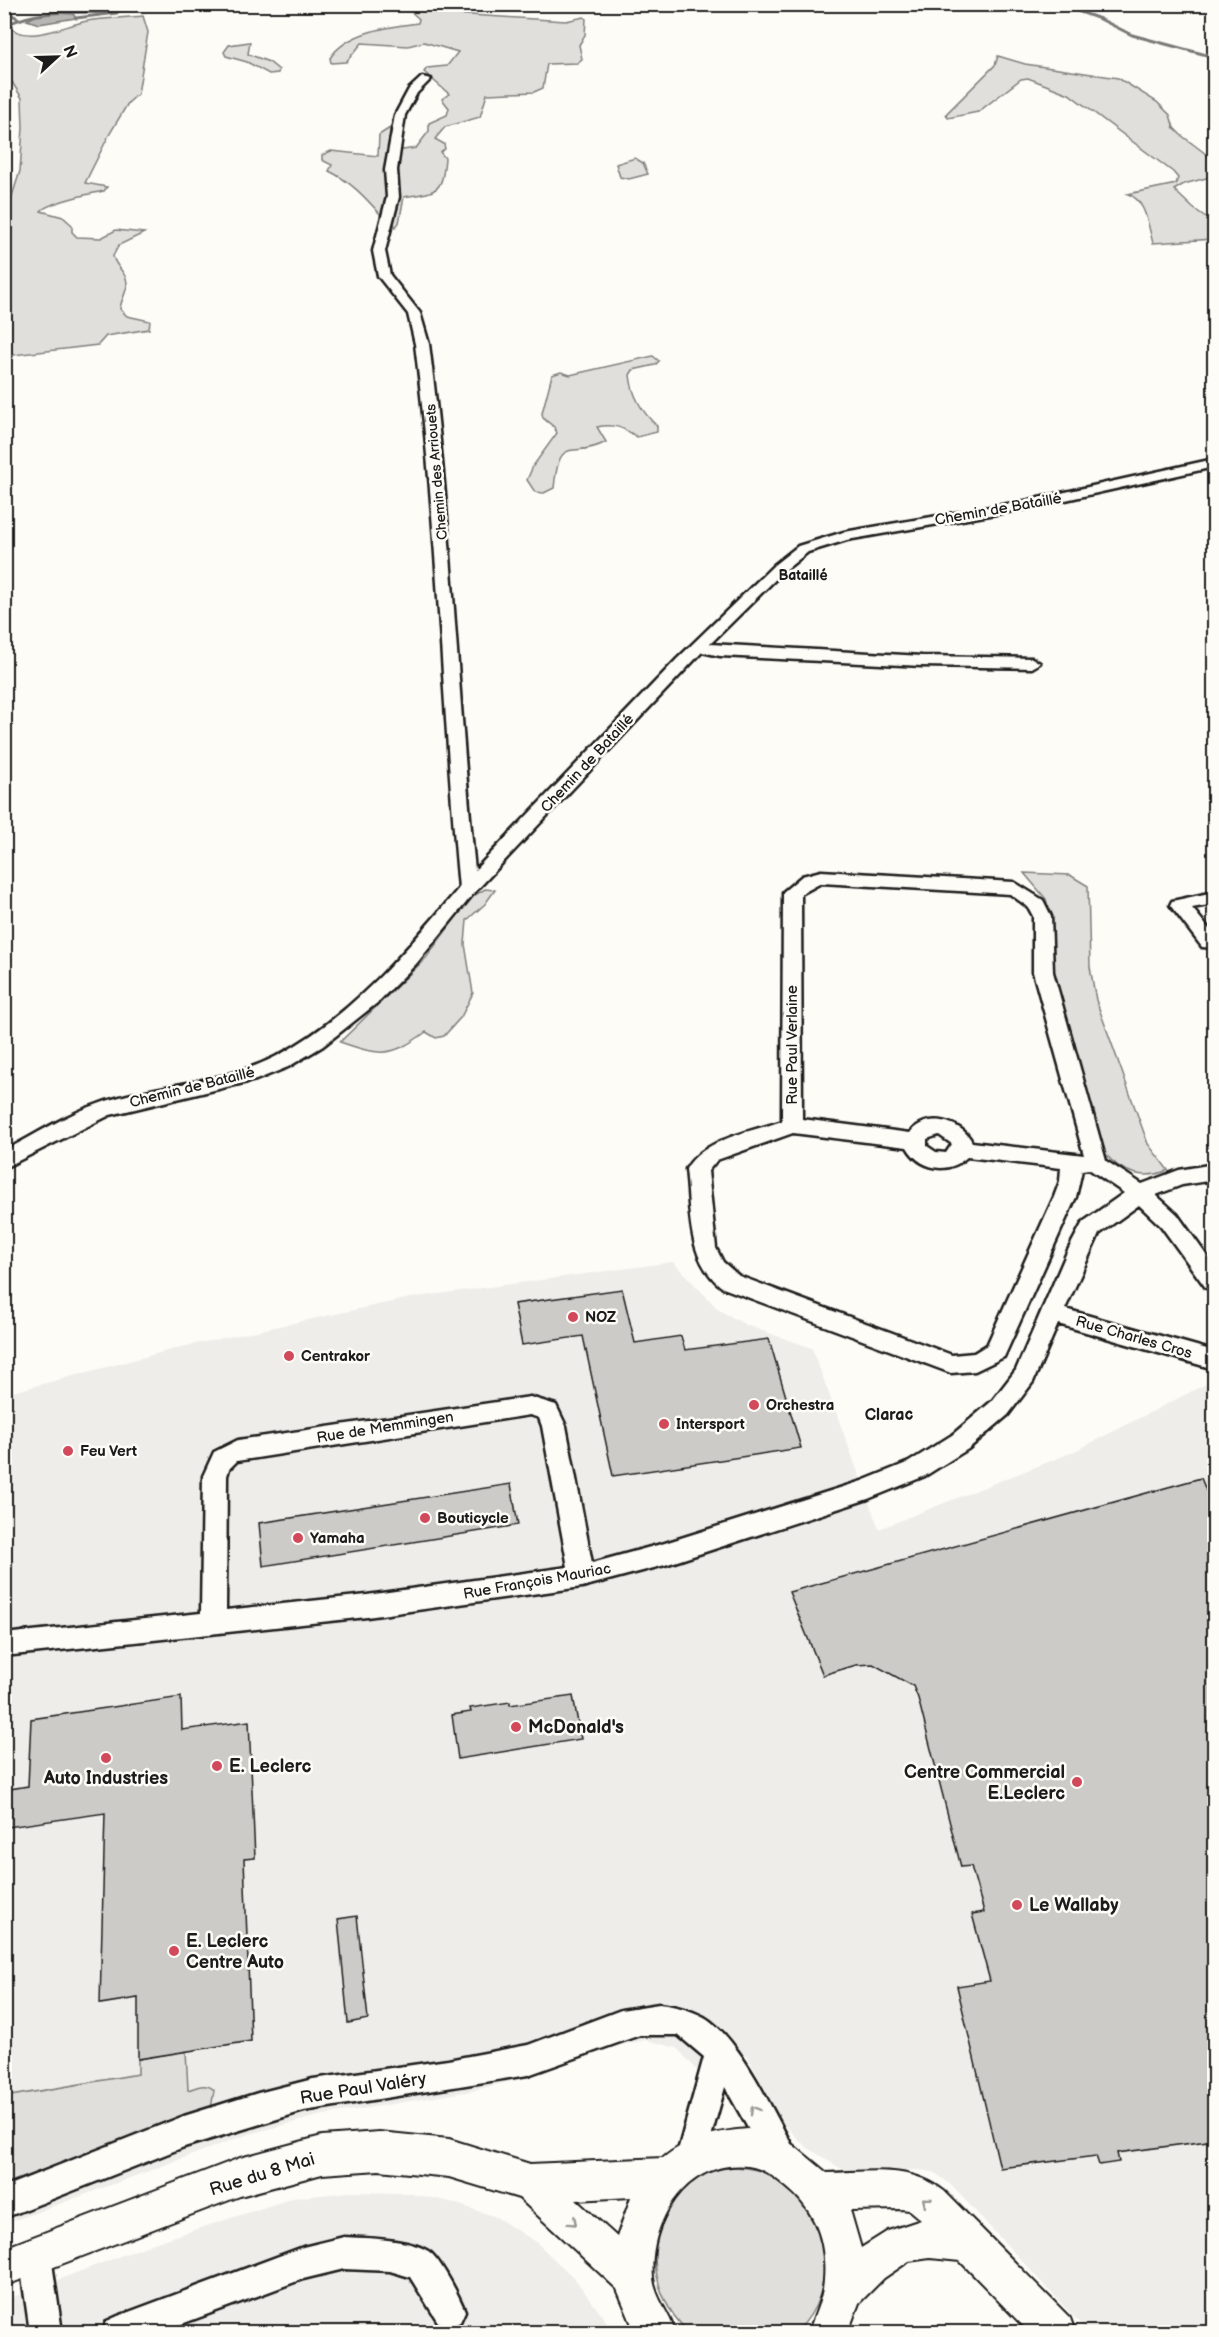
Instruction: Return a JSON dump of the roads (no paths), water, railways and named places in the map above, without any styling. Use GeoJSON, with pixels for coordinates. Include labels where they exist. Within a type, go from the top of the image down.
{"type":"FeatureCollection","features":[{"type":"Feature","properties":{"kind":"street","name":"Chemin des Arriouets"},"geometry":{"type":"LineString","coordinates":[[426,79],[413,92],[400,115],[391,170],[393,196],[379,250],[379,261],[384,276],[414,313],[421,334],[443,537],[456,766],[468,889]]}},
{"type":"Feature","properties":{"kind":"street","name":"Chemin de Bataillé"},"geometry":{"type":"LineString","coordinates":[[4,1161],[105,1109],[249,1075],[280,1062],[316,1041],[370,998],[409,960],[468,889],[698,647],[791,556],[821,542],[1025,505],[1215,463]]}},
{"type":"Feature","properties":{"kind":"street"},"geometry":{"type":"LineString","coordinates":[[698,647],[720,651],[922,661],[1032,663]]}},
{"type":"Feature","properties":{"kind":"street","name":"Rue Paul Verlaine"},"geometry":{"type":"LineString","coordinates":[[1072,1162],[1071,1180],[1065,1197],[996,1351],[985,1360],[970,1365],[951,1364],[731,1282],[719,1273],[709,1260],[704,1238],[697,1169],[710,1155],[792,1125],[792,892],[808,880],[821,877],[1014,888],[1036,904],[1042,916],[1043,972],[1097,1164]]}},
{"type":"Feature","properties":{"kind":"street"},"geometry":{"type":"LineString","coordinates":[[1215,898],[1179,905],[1209,942],[1215,941]]}},
{"type":"Feature","properties":{"kind":"street"},"geometry":{"type":"LineString","coordinates":[[792,1125],[916,1141],[919,1152],[938,1162],[957,1158],[963,1149],[1097,1164],[1140,1193],[1169,1220],[1215,1281]]}},
{"type":"Feature","properties":{"kind":"street","name":"Rue François Mauriac"},"geometry":{"type":"LineString","coordinates":[[4,1645],[366,1606],[582,1575],[665,1554],[794,1515],[917,1469],[960,1442],[1000,1408],[1025,1375],[1078,1252],[1091,1228],[1140,1193],[1179,1178],[1215,1172]]}},
{"type":"Feature","properties":{"kind":"street","name":"Rue Charles Cros"},"geometry":{"type":"LineString","coordinates":[[1053,1314],[1215,1360]]}},
{"type":"Feature","properties":{"kind":"street","name":"Rue de Memmingen"},"geometry":{"type":"LineString","coordinates":[[213,1622],[216,1549],[215,1476],[217,1465],[225,1454],[238,1450],[530,1406],[548,1412],[554,1426],[582,1575]]}},
{"type":"Feature","properties":{"kind":"street","name":"Rue Paul Valéry"},"geometry":{"type":"LineString","coordinates":[[4,2203],[224,2118],[296,2097],[425,2079],[530,2059],[614,2026],[645,2019],[681,2021],[704,2034],[720,2051],[783,2160]]}},
{"type":"Feature","properties":{"kind":"street"},"geometry":{"type":"LineString","coordinates":[[656,2332],[643,2308],[634,2278],[634,2240],[645,2206],[678,2168],[720,2051]]}},
{"type":"Feature","properties":{"kind":"street","name":"Rue du 8 Mai"},"geometry":{"type":"LineString","coordinates":[[20,2262],[240,2177],[322,2156],[379,2151],[449,2158],[530,2183],[678,2168],[722,2148],[753,2149],[783,2160],[803,2174],[819,2192],[836,2221],[844,2255],[844,2290]]}},
{"type":"Feature","properties":{"kind":"street","name":"Rue du 8 Mai"},"geometry":{"type":"LineString","coordinates":[[530,2183],[634,2278]]}},
{"type":"Feature","properties":{"kind":"street"},"geometry":{"type":"LineString","coordinates":[[819,2192],[901,2190],[917,2193],[931,2204],[1056,2332]]}},
{"type":"Feature","properties":{"kind":"street"},"geometry":{"type":"LineString","coordinates":[[828,2332],[837,2316],[844,2290],[886,2251],[923,2238],[967,2243]]}},
{"type":"Feature","properties":{"kind":"street"},"geometry":{"type":"LineString","coordinates":[[118,2332],[303,2263],[344,2253],[390,2255],[420,2264],[449,2311]]}},
{"type":"Feature","properties":{"kind":"street"},"geometry":{"type":"LineString","coordinates":[[20,2262],[46,2332]]}},
{"type":"Feature","properties":{"kind":"waterway"},"geometry":{"type":"LineString","coordinates":[[1058,4],[1100,19],[1132,35],[1214,57]]}},
{"type":"Feature","properties":{"kind":"waterway"},"geometry":{"type":"LineString","coordinates":[[8,24],[44,14],[111,12],[143,5]]}},
{"type":"Feature","properties":{"kind":"waterway"},"geometry":{"type":"LineString","coordinates":[[4,10],[19,19]]}},
{"type":"Feature","properties":{"kind":"waterway"},"geometry":{"type":"LineString","coordinates":[[76,18],[117,13]]}},
{"type":"Feature","properties":{"kind":"place","name":"NOZ"},"geometry":{"type":"Point","coordinates":[573,1317]}},
{"type":"Feature","properties":{"kind":"place","name":"Centrakor"},"geometry":{"type":"Point","coordinates":[289,1356]}},
{"type":"Feature","properties":{"kind":"place","name":"Orchestra"},"geometry":{"type":"Point","coordinates":[754,1405]}},
{"type":"Feature","properties":{"kind":"place","name":"Intersport"},"geometry":{"type":"Point","coordinates":[664,1424]}},
{"type":"Feature","properties":{"kind":"place","name":"Feu Vert"},"geometry":{"type":"Point","coordinates":[68,1451]}},
{"type":"Feature","properties":{"kind":"place","name":"Bouticycle"},"geometry":{"type":"Point","coordinates":[425,1518]}},
{"type":"Feature","properties":{"kind":"place","name":"Yamaha"},"geometry":{"type":"Point","coordinates":[298,1538]}},
{"type":"Feature","properties":{"kind":"place","name":"McDonald's"},"geometry":{"type":"Point","coordinates":[516,1727]}},
{"type":"Feature","properties":{"kind":"place","name":"Auto Industries"},"geometry":{"type":"Point","coordinates":[106,1758]}},
{"type":"Feature","properties":{"kind":"place","name":"E. Leclerc"},"geometry":{"type":"Point","coordinates":[217,1766]}},
{"type":"Feature","properties":{"kind":"place","name":"Centre Commercial E.Leclerc"},"geometry":{"type":"Point","coordinates":[1077,1782]}},
{"type":"Feature","properties":{"kind":"place","name":"Le Wallaby"},"geometry":{"type":"Point","coordinates":[1017,1905]}},
{"type":"Feature","properties":{"kind":"place","name":"E. Leclerc Centre Auto"},"geometry":{"type":"Point","coordinates":[174,1951]}},
{"type":"Feature","properties":{"kind":"district","name":"Bataillé"},"geometry":{"type":"Point","coordinates":[803,575]}},
{"type":"Feature","properties":{"kind":"district","name":"Clarac"},"geometry":{"type":"Point","coordinates":[889,1414]}}]}
